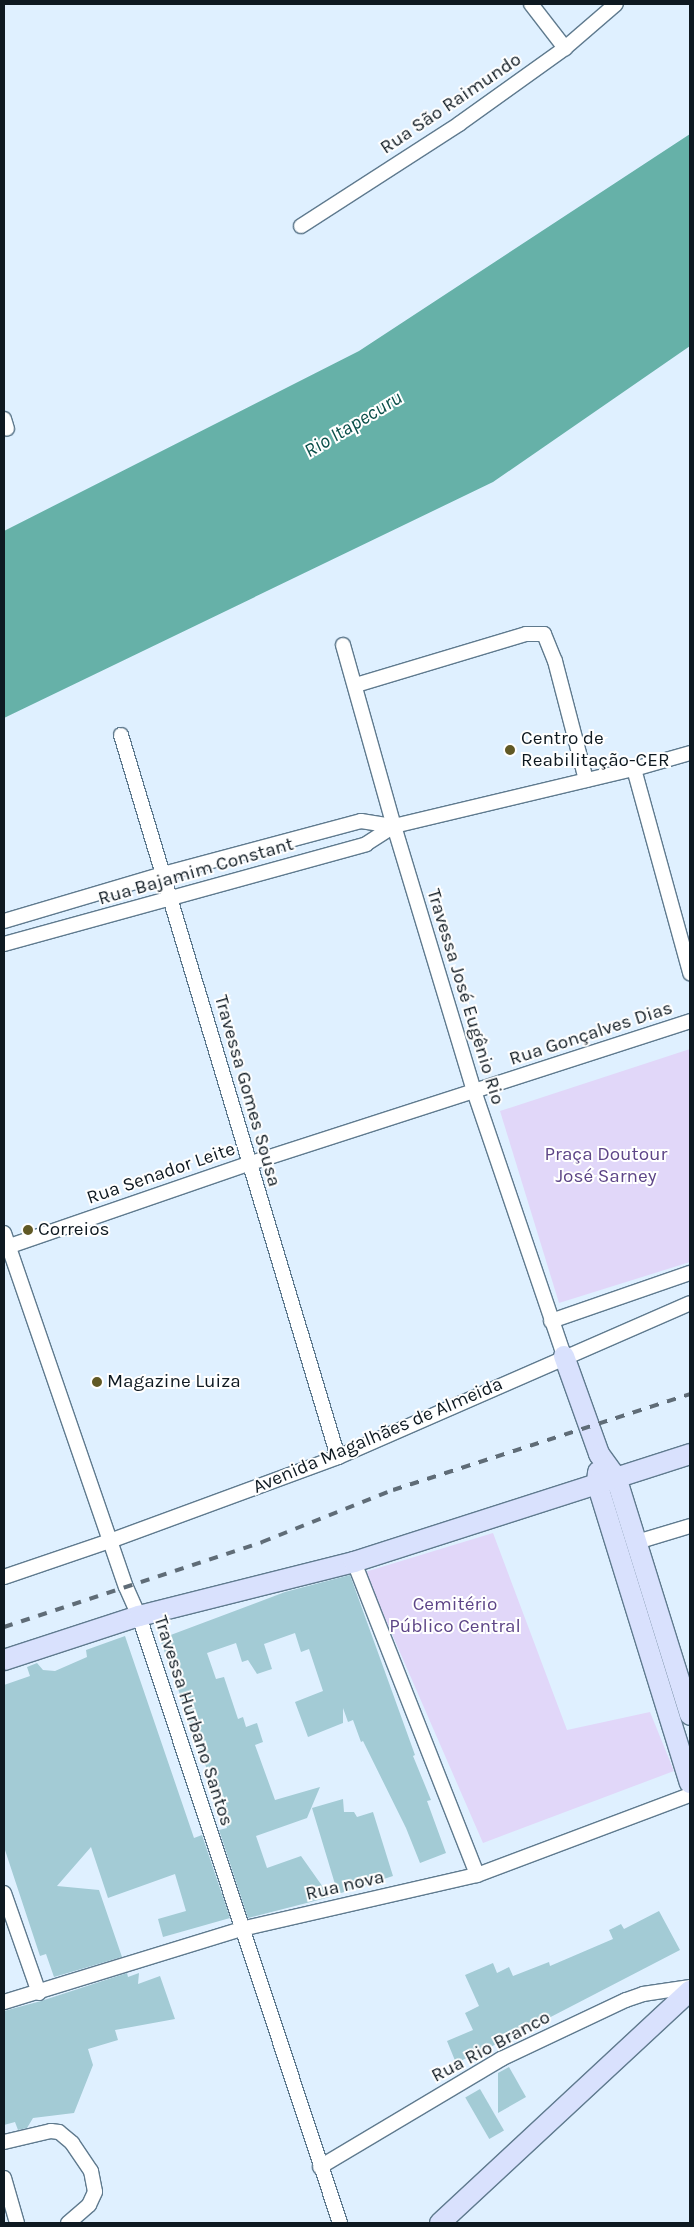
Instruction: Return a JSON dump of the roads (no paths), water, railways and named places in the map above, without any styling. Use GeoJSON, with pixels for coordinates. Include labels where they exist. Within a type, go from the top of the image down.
{"type":"FeatureCollection","features":[{"type":"Feature","properties":{"kind":"street"},"geometry":{"type":"LineString","coordinates":[[531,4],[565,48]]}},
{"type":"Feature","properties":{"kind":"street","name":"Rua São Raimundo"},"geometry":{"type":"LineString","coordinates":[[301,226],[459,124],[565,48],[616,4]]}},
{"type":"Feature","properties":{"kind":"street"},"geometry":{"type":"LineString","coordinates":[[356,685],[526,634],[544,634],[548,642],[586,780]]}},
{"type":"Feature","properties":{"kind":"street","name":"Travessa José Eugênio Rio"},"geometry":{"type":"LineString","coordinates":[[343,645],[356,685],[394,826],[474,1091],[550,1321],[564,1356]]}},
{"type":"Feature","properties":{"kind":"street","name":"Travessa Gomes Sousa"},"geometry":{"type":"LineString","coordinates":[[121,735],[171,898],[248,1164],[338,1457]]}},
{"type":"Feature","properties":{"kind":"street","name":"Rua Bajamim Constant"},"geometry":{"type":"LineString","coordinates":[[4,944],[366,844],[394,826],[634,769],[690,753]]}},
{"type":"Feature","properties":{"kind":"street"},"geometry":{"type":"LineString","coordinates":[[634,769],[690,973]]}},
{"type":"Feature","properties":{"kind":"street","name":"Rua Bajamim Constant"},"geometry":{"type":"LineString","coordinates":[[4,921],[163,874],[361,821],[394,826]]}},
{"type":"Feature","properties":{"kind":"street","name":"Rua Gonçalves Dias"},"geometry":{"type":"LineString","coordinates":[[474,1091],[690,1021]]}},
{"type":"Feature","properties":{"kind":"street","name":"Rua Senador Leite"},"geometry":{"type":"LineString","coordinates":[[6,1247],[248,1164],[474,1091]]}},
{"type":"Feature","properties":{"kind":"street","name":"Travessa Hurbano Santos"},"geometry":{"type":"LineString","coordinates":[[4,1233],[6,1247],[126,1587],[139,1616],[241,1930],[340,2223]]}},
{"type":"Feature","properties":{"kind":"street"},"geometry":{"type":"LineString","coordinates":[[550,1321],[690,1273]]}},
{"type":"Feature","properties":{"kind":"street","name":"Avenida Magalhães de Almeida"},"geometry":{"type":"LineString","coordinates":[[4,1577],[110,1541],[338,1457],[690,1302]]}},
{"type":"Feature","properties":{"kind":"street"},"geometry":{"type":"LineString","coordinates":[[564,1356],[607,1480],[690,1783]]}},
{"type":"Feature","properties":{"kind":"street"},"geometry":{"type":"LineString","coordinates":[[4,1660],[139,1616],[354,1562],[690,1454]]}},
{"type":"Feature","properties":{"kind":"street"},"geometry":{"type":"LineString","coordinates":[[607,1480],[637,1542],[690,1715]]}},
{"type":"Feature","properties":{"kind":"street"},"geometry":{"type":"LineString","coordinates":[[637,1542],[690,1526]]}},
{"type":"Feature","properties":{"kind":"street"},"geometry":{"type":"LineString","coordinates":[[354,1562],[477,1875]]}},
{"type":"Feature","properties":{"kind":"street","name":"Rua nova"},"geometry":{"type":"LineString","coordinates":[[4,2002],[39,1993],[241,1930],[477,1875],[690,1795]]}},
{"type":"Feature","properties":{"kind":"street"},"geometry":{"type":"LineString","coordinates":[[4,1893],[39,1993]]}},
{"type":"Feature","properties":{"kind":"street"},"geometry":{"type":"LineString","coordinates":[[440,2223],[663,2016],[688,1986]]}},
{"type":"Feature","properties":{"kind":"street","name":"Rua Rio Branco"},"geometry":{"type":"LineString","coordinates":[[320,2168],[501,2059],[626,2000],[644,1994],[688,1986]]}},
{"type":"Feature","properties":{"kind":"street"},"geometry":{"type":"LineString","coordinates":[[4,2142],[51,2131],[59,2132],[72,2143],[90,2171],[95,2192],[89,2205],[68,2223]]}},
{"type":"Feature","properties":{"kind":"street"},"geometry":{"type":"LineString","coordinates":[[4,2178],[17,2223]]}},
{"type":"Feature","properties":{"kind":"water","name":"Rio Itapecuru"},"geometry":{"type":"Polygon","coordinates":[[[690,134],[690,346],[493,482],[4,718],[4,531],[359,351],[690,134]]]}},
{"type":"Feature","properties":{"kind":"railway"},"geometry":{"type":"LineString","coordinates":[[4,1627],[262,1542],[393,1490],[690,1394]]}},
{"type":"Feature","properties":{"kind":"place","name":"Centro de Reabilitação-CER"},"geometry":{"type":"Point","coordinates":[510,750]}},
{"type":"Feature","properties":{"kind":"place","name":"Correios"},"geometry":{"type":"Point","coordinates":[28,1230]}},
{"type":"Feature","properties":{"kind":"place","name":"Magazine Luiza"},"geometry":{"type":"Point","coordinates":[97,1382]}},
{"type":"Feature","properties":{"kind":"park label","name":"Praça Doutour José Sarney"},"geometry":{"type":"Point","coordinates":[606,1166]}},
{"type":"Feature","properties":{"kind":"park label","name":"Cemitério Público Central"},"geometry":{"type":"Point","coordinates":[455,1616]}}]}
